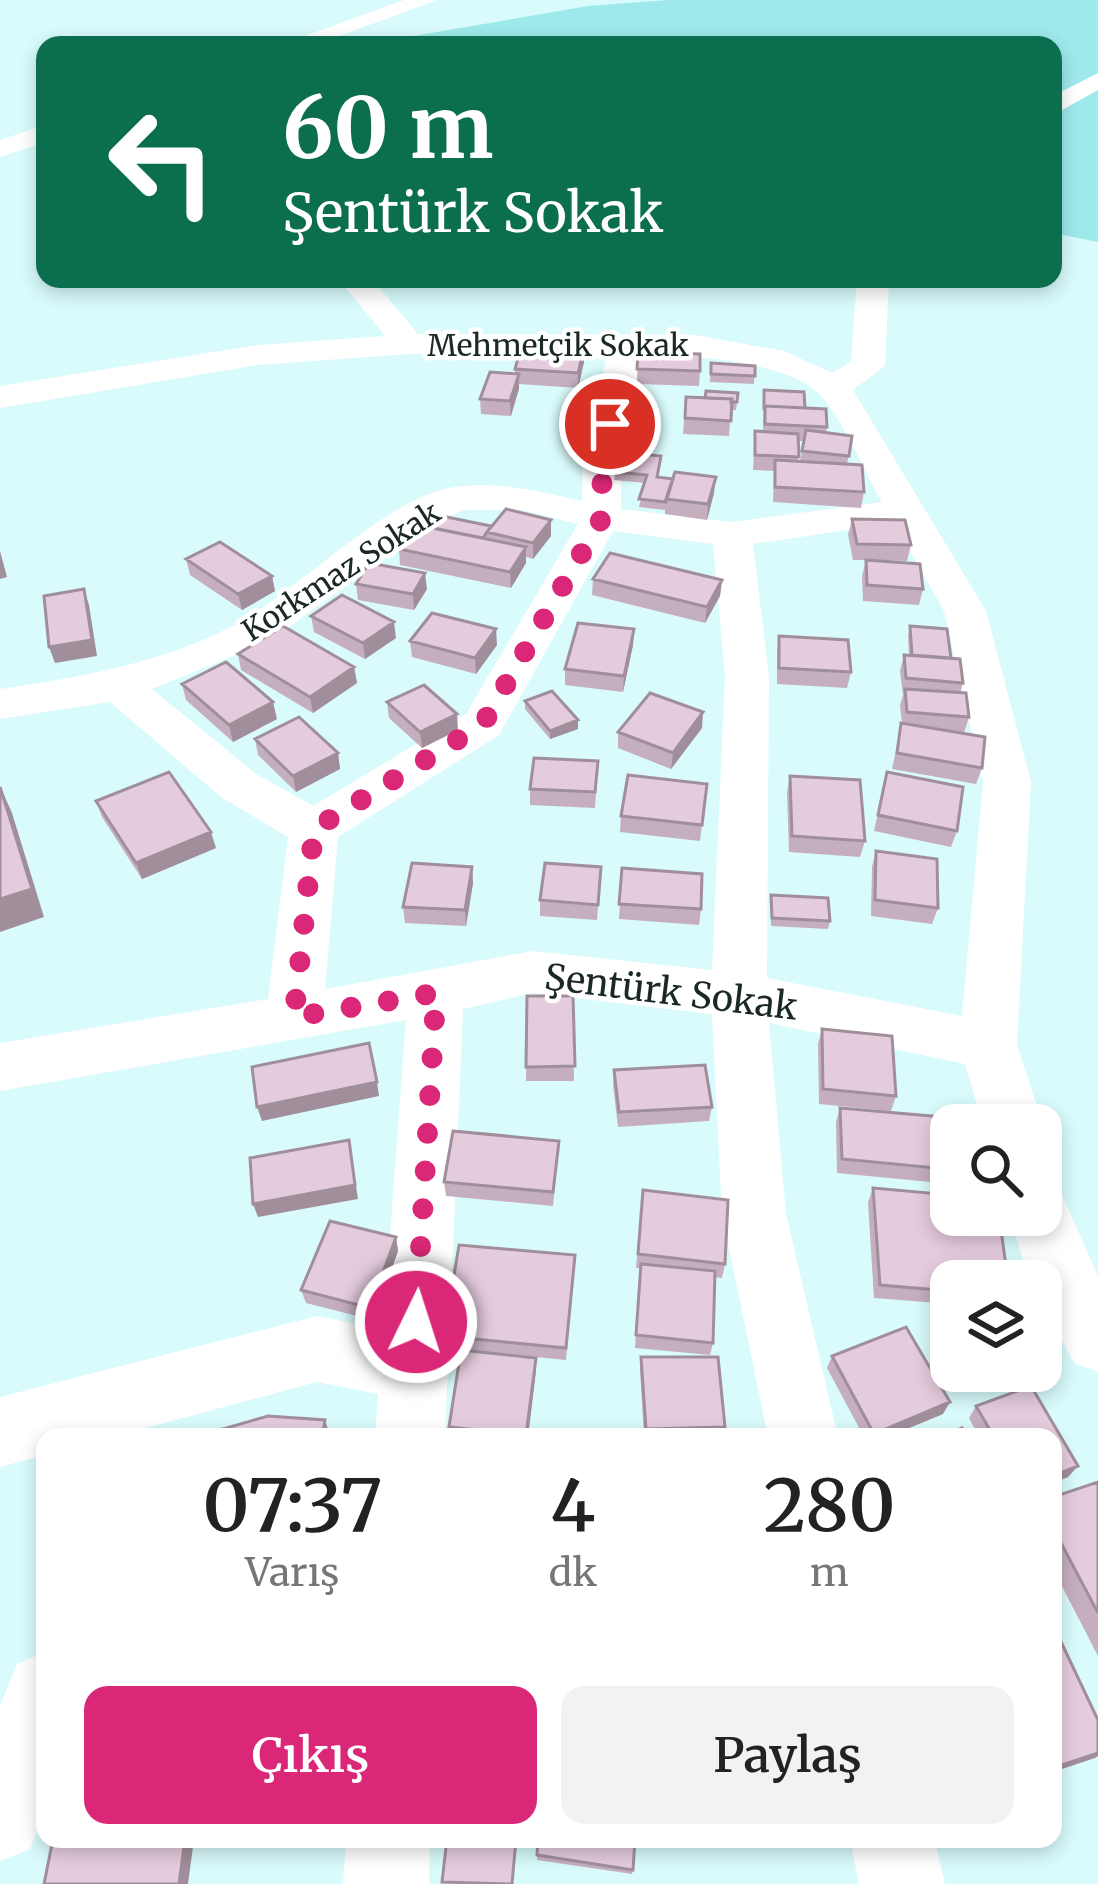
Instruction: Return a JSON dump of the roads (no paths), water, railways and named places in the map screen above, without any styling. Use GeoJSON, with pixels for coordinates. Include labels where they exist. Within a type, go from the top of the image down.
{"type":"FeatureCollection","features":[{"type":"Feature","properties":{"kind":"street"},"geometry":{"type":"LineString","coordinates":[[319,36],[426,0]]}},
{"type":"Feature","properties":{"kind":"street"},"geometry":{"type":"LineString","coordinates":[[1062,102],[1098,80]]}},
{"type":"Feature","properties":{"kind":"street"},"geometry":{"type":"LineString","coordinates":[[0,149],[36,136]]}},
{"type":"Feature","properties":{"kind":"street"},"geometry":{"type":"LineString","coordinates":[[363,288],[409,344]]}},
{"type":"Feature","properties":{"kind":"street"},"geometry":{"type":"LineString","coordinates":[[872,288],[868,366],[834,387],[965,611],[1006,782],[988,1045],[1006,1104]]}},
{"type":"Feature","properties":{"kind":"street","name":"Mehmetçik Sokak"},"geometry":{"type":"LineString","coordinates":[[0,397],[258,355],[409,344],[695,345],[772,358],[834,387]]}},
{"type":"Feature","properties":{"kind":"street"},"geometry":{"type":"LineString","coordinates":[[314,829],[483,724],[602,518],[602,464],[626,345]]}},
{"type":"Feature","properties":{"kind":"street","name":"Korkmaz Sokak"},"geometry":{"type":"LineString","coordinates":[[0,704],[118,686],[253,633],[412,520],[456,498],[522,498],[602,518],[732,534],[902,510]]}},
{"type":"Feature","properties":{"kind":"street"},"geometry":{"type":"LineString","coordinates":[[732,534],[747,676],[739,995],[754,1214],[801,1428]]}},
{"type":"Feature","properties":{"kind":"street"},"geometry":{"type":"LineString","coordinates":[[118,686],[238,784],[314,829]]}},
{"type":"Feature","properties":{"kind":"street"},"geometry":{"type":"LineString","coordinates":[[294,1017],[314,829]]}},
{"type":"Feature","properties":{"kind":"street","name":"Şentürk Sokak"},"geometry":{"type":"LineString","coordinates":[[0,1067],[436,993],[533,972],[739,995],[988,1045]]}},
{"type":"Feature","properties":{"kind":"street"},"geometry":{"type":"LineString","coordinates":[[411,1428],[436,993]]}},
{"type":"Feature","properties":{"kind":"street"},"geometry":{"type":"LineString","coordinates":[[1047,1236],[1055,1263],[1098,1340]]}},
{"type":"Feature","properties":{"kind":"street"},"geometry":{"type":"LineString","coordinates":[[44,1428],[88,1424],[317,1349],[414,1368]]}},
{"type":"Feature","properties":{"kind":"street"},"geometry":{"type":"LineString","coordinates":[[0,1432],[36,1429]]}},
{"type":"Feature","properties":{"kind":"street"},"geometry":{"type":"LineString","coordinates":[[0,1819],[36,1717]]}},
{"type":"Feature","properties":{"kind":"street"},"geometry":{"type":"LineString","coordinates":[[386,1884],[388,1848]]}},
{"type":"Feature","properties":{"kind":"street"},"geometry":{"type":"LineString","coordinates":[[894,1848],[902,1884]]}}]}
